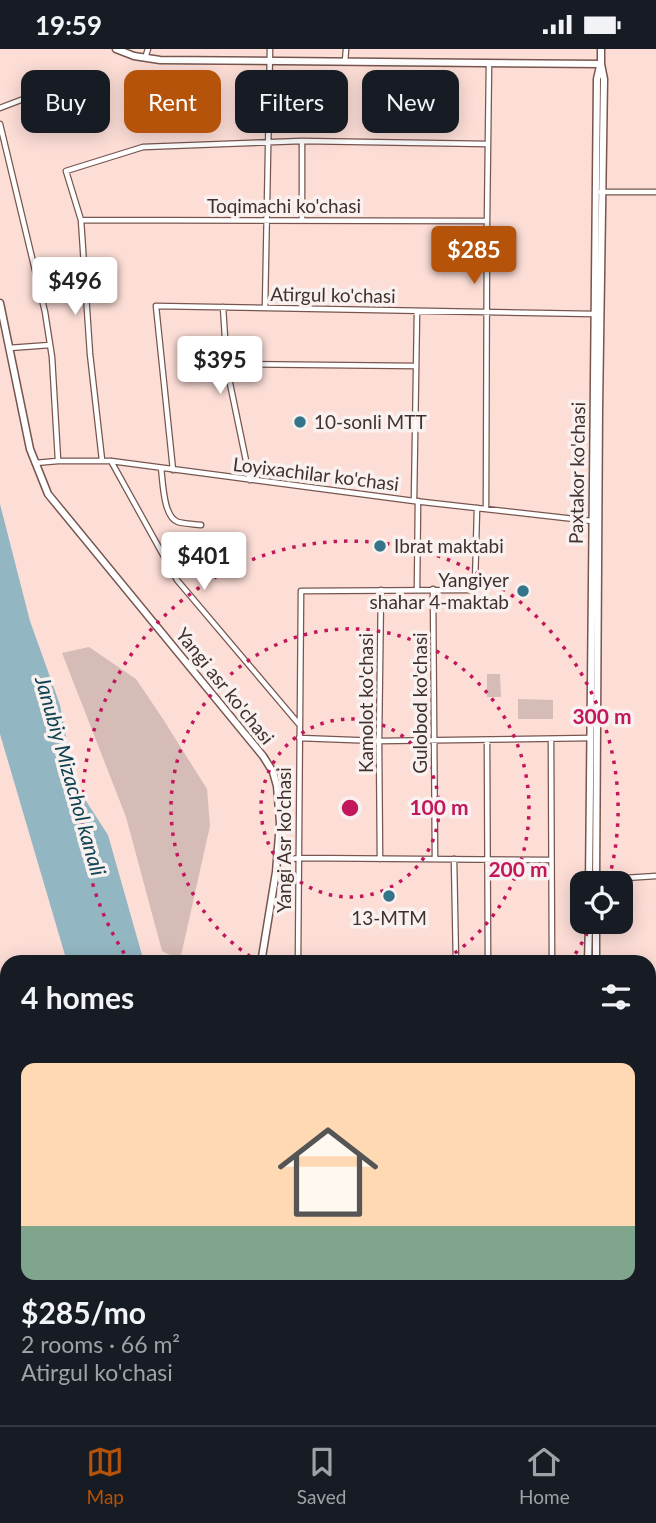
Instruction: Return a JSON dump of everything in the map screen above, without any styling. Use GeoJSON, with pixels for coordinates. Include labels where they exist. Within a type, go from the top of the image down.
{"type":"FeatureCollection","features":[{"type":"Feature","properties":{"kind":"main road"},"geometry":{"type":"LineString","coordinates":[[116,49],[134,56],[160,60],[601,64]]}},
{"type":"Feature","properties":{"kind":"main road","name":"Paxtakor ko'chasi"},"geometry":{"type":"LineString","coordinates":[[593,871],[604,79],[601,49]]}},
{"type":"Feature","properties":{"kind":"main road","name":"Paxtakor ko'chasi"},"geometry":{"type":"LineString","coordinates":[[593,871],[591,738],[594,314],[597,79],[601,64]]}},
{"type":"Feature","properties":{"kind":"main road","name":"Yangi asr ko'chasi"},"geometry":{"type":"LineString","coordinates":[[0,303],[30,449],[48,494],[273,772],[277,786],[279,823],[277,862],[262,955]]}},
{"type":"Feature","properties":{"kind":"main road"},"geometry":{"type":"LineString","coordinates":[[588,955],[589,934]]}},
{"type":"Feature","properties":{"kind":"main road"},"geometry":{"type":"LineString","coordinates":[[596,934],[596,955]]}},
{"type":"Feature","properties":{"kind":"street"},"geometry":{"type":"LineString","coordinates":[[145,58],[148,49]]}},
{"type":"Feature","properties":{"kind":"street"},"geometry":{"type":"LineString","coordinates":[[265,308],[270,49]]}},
{"type":"Feature","properties":{"kind":"street"},"geometry":{"type":"LineString","coordinates":[[345,62],[346,49]]}},
{"type":"Feature","properties":{"kind":"street"},"geometry":{"type":"LineString","coordinates":[[486,509],[489,64]]}},
{"type":"Feature","properties":{"kind":"street"},"geometry":{"type":"LineString","coordinates":[[0,108],[21,100]]}},
{"type":"Feature","properties":{"kind":"street"},"geometry":{"type":"LineString","coordinates":[[0,124],[46,312],[58,461]]}},
{"type":"Feature","properties":{"kind":"street"},"geometry":{"type":"LineString","coordinates":[[102,460],[90,354],[81,220],[66,171],[143,147],[268,141],[488,144]]}},
{"type":"Feature","properties":{"kind":"street"},"geometry":{"type":"LineString","coordinates":[[302,141],[302,220]]}},
{"type":"Feature","properties":{"kind":"street"},"geometry":{"type":"LineString","coordinates":[[601,192],[656,192]]}},
{"type":"Feature","properties":{"kind":"street","name":"Toqimachi ko'chasi"},"geometry":{"type":"LineString","coordinates":[[81,220],[487,221]]}},
{"type":"Feature","properties":{"kind":"street","name":"Atirgul ko'chasi"},"geometry":{"type":"LineString","coordinates":[[173,470],[156,306],[594,314]]}},
{"type":"Feature","properties":{"kind":"street"},"geometry":{"type":"LineString","coordinates":[[223,307],[227,364],[250,480]]}},
{"type":"Feature","properties":{"kind":"street"},"geometry":{"type":"LineString","coordinates":[[417,311],[417,589]]}},
{"type":"Feature","properties":{"kind":"street"},"geometry":{"type":"LineString","coordinates":[[9,348],[50,345]]}},
{"type":"Feature","properties":{"kind":"street"},"geometry":{"type":"LineString","coordinates":[[227,364],[416,366]]}},
{"type":"Feature","properties":{"kind":"street","name":"Loyixachilar ko'chasi"},"geometry":{"type":"LineString","coordinates":[[36,463],[102,460],[592,521]]}},
{"type":"Feature","properties":{"kind":"street"},"geometry":{"type":"LineString","coordinates":[[111,461],[177,580],[299,724]]}},
{"type":"Feature","properties":{"kind":"street"},"geometry":{"type":"LineString","coordinates":[[161,468],[167,508],[172,519],[201,525]]}},
{"type":"Feature","properties":{"kind":"street"},"geometry":{"type":"LineString","coordinates":[[380,590],[474,588],[477,508]]}},
{"type":"Feature","properties":{"kind":"street","name":"Gulobod ko'chasi"},"geometry":{"type":"LineString","coordinates":[[433,589],[435,859]]}},
{"type":"Feature","properties":{"kind":"street","name":"Yangi Asr ko'chasi"},"geometry":{"type":"LineString","coordinates":[[298,955],[300,591],[380,590]]}},
{"type":"Feature","properties":{"kind":"street","name":"Kamolot ko'chasi"},"geometry":{"type":"LineString","coordinates":[[380,590],[380,859]]}},
{"type":"Feature","properties":{"kind":"street"},"geometry":{"type":"LineString","coordinates":[[299,738],[379,741],[591,738]]}},
{"type":"Feature","properties":{"kind":"street"},"geometry":{"type":"LineString","coordinates":[[551,739],[552,955]]}},
{"type":"Feature","properties":{"kind":"street"},"geometry":{"type":"LineString","coordinates":[[487,740],[488,955]]}},
{"type":"Feature","properties":{"kind":"street"},"geometry":{"type":"LineString","coordinates":[[277,862],[299,858],[551,860]]}},
{"type":"Feature","properties":{"kind":"street"},"geometry":{"type":"LineString","coordinates":[[454,859],[456,955]]}},
{"type":"Feature","properties":{"kind":"street"},"geometry":{"type":"LineString","coordinates":[[633,878],[656,876]]}},
{"type":"Feature","properties":{"kind":"shaded area"},"geometry":{"type":"Polygon","coordinates":[[[89,647],[136,679],[207,789],[210,826],[181,955],[170,955],[162,951],[126,817],[62,653],[89,647]]]}},
{"type":"Feature","properties":{"kind":"shaded area"},"geometry":{"type":"Polygon","coordinates":[[[487,674],[500,674],[501,697],[487,697],[487,674]]]}},
{"type":"Feature","properties":{"kind":"shaded area"},"geometry":{"type":"Polygon","coordinates":[[[518,699],[553,700],[553,719],[518,719],[518,699]]]}},
{"type":"Feature","properties":{"kind":"water","name":"Janubiy Mizachol kanali"},"geometry":{"type":"Polygon","coordinates":[[[0,504],[30,621],[60,705],[75,784],[108,835],[142,955],[65,955],[0,734],[0,504]]]}},
{"type":"Feature","properties":{"kind":"place","name":"10-sonli MTT"},"geometry":{"type":"Point","coordinates":[300,422]}},
{"type":"Feature","properties":{"kind":"place","name":"Ibrat maktabi"},"geometry":{"type":"Point","coordinates":[380,546]}},
{"type":"Feature","properties":{"kind":"place","name":"Yangiyer shahar 4-maktab"},"geometry":{"type":"Point","coordinates":[523,591]}},
{"type":"Feature","properties":{"kind":"place","name":"13-MTM"},"geometry":{"type":"Point","coordinates":[389,896]}}]}
